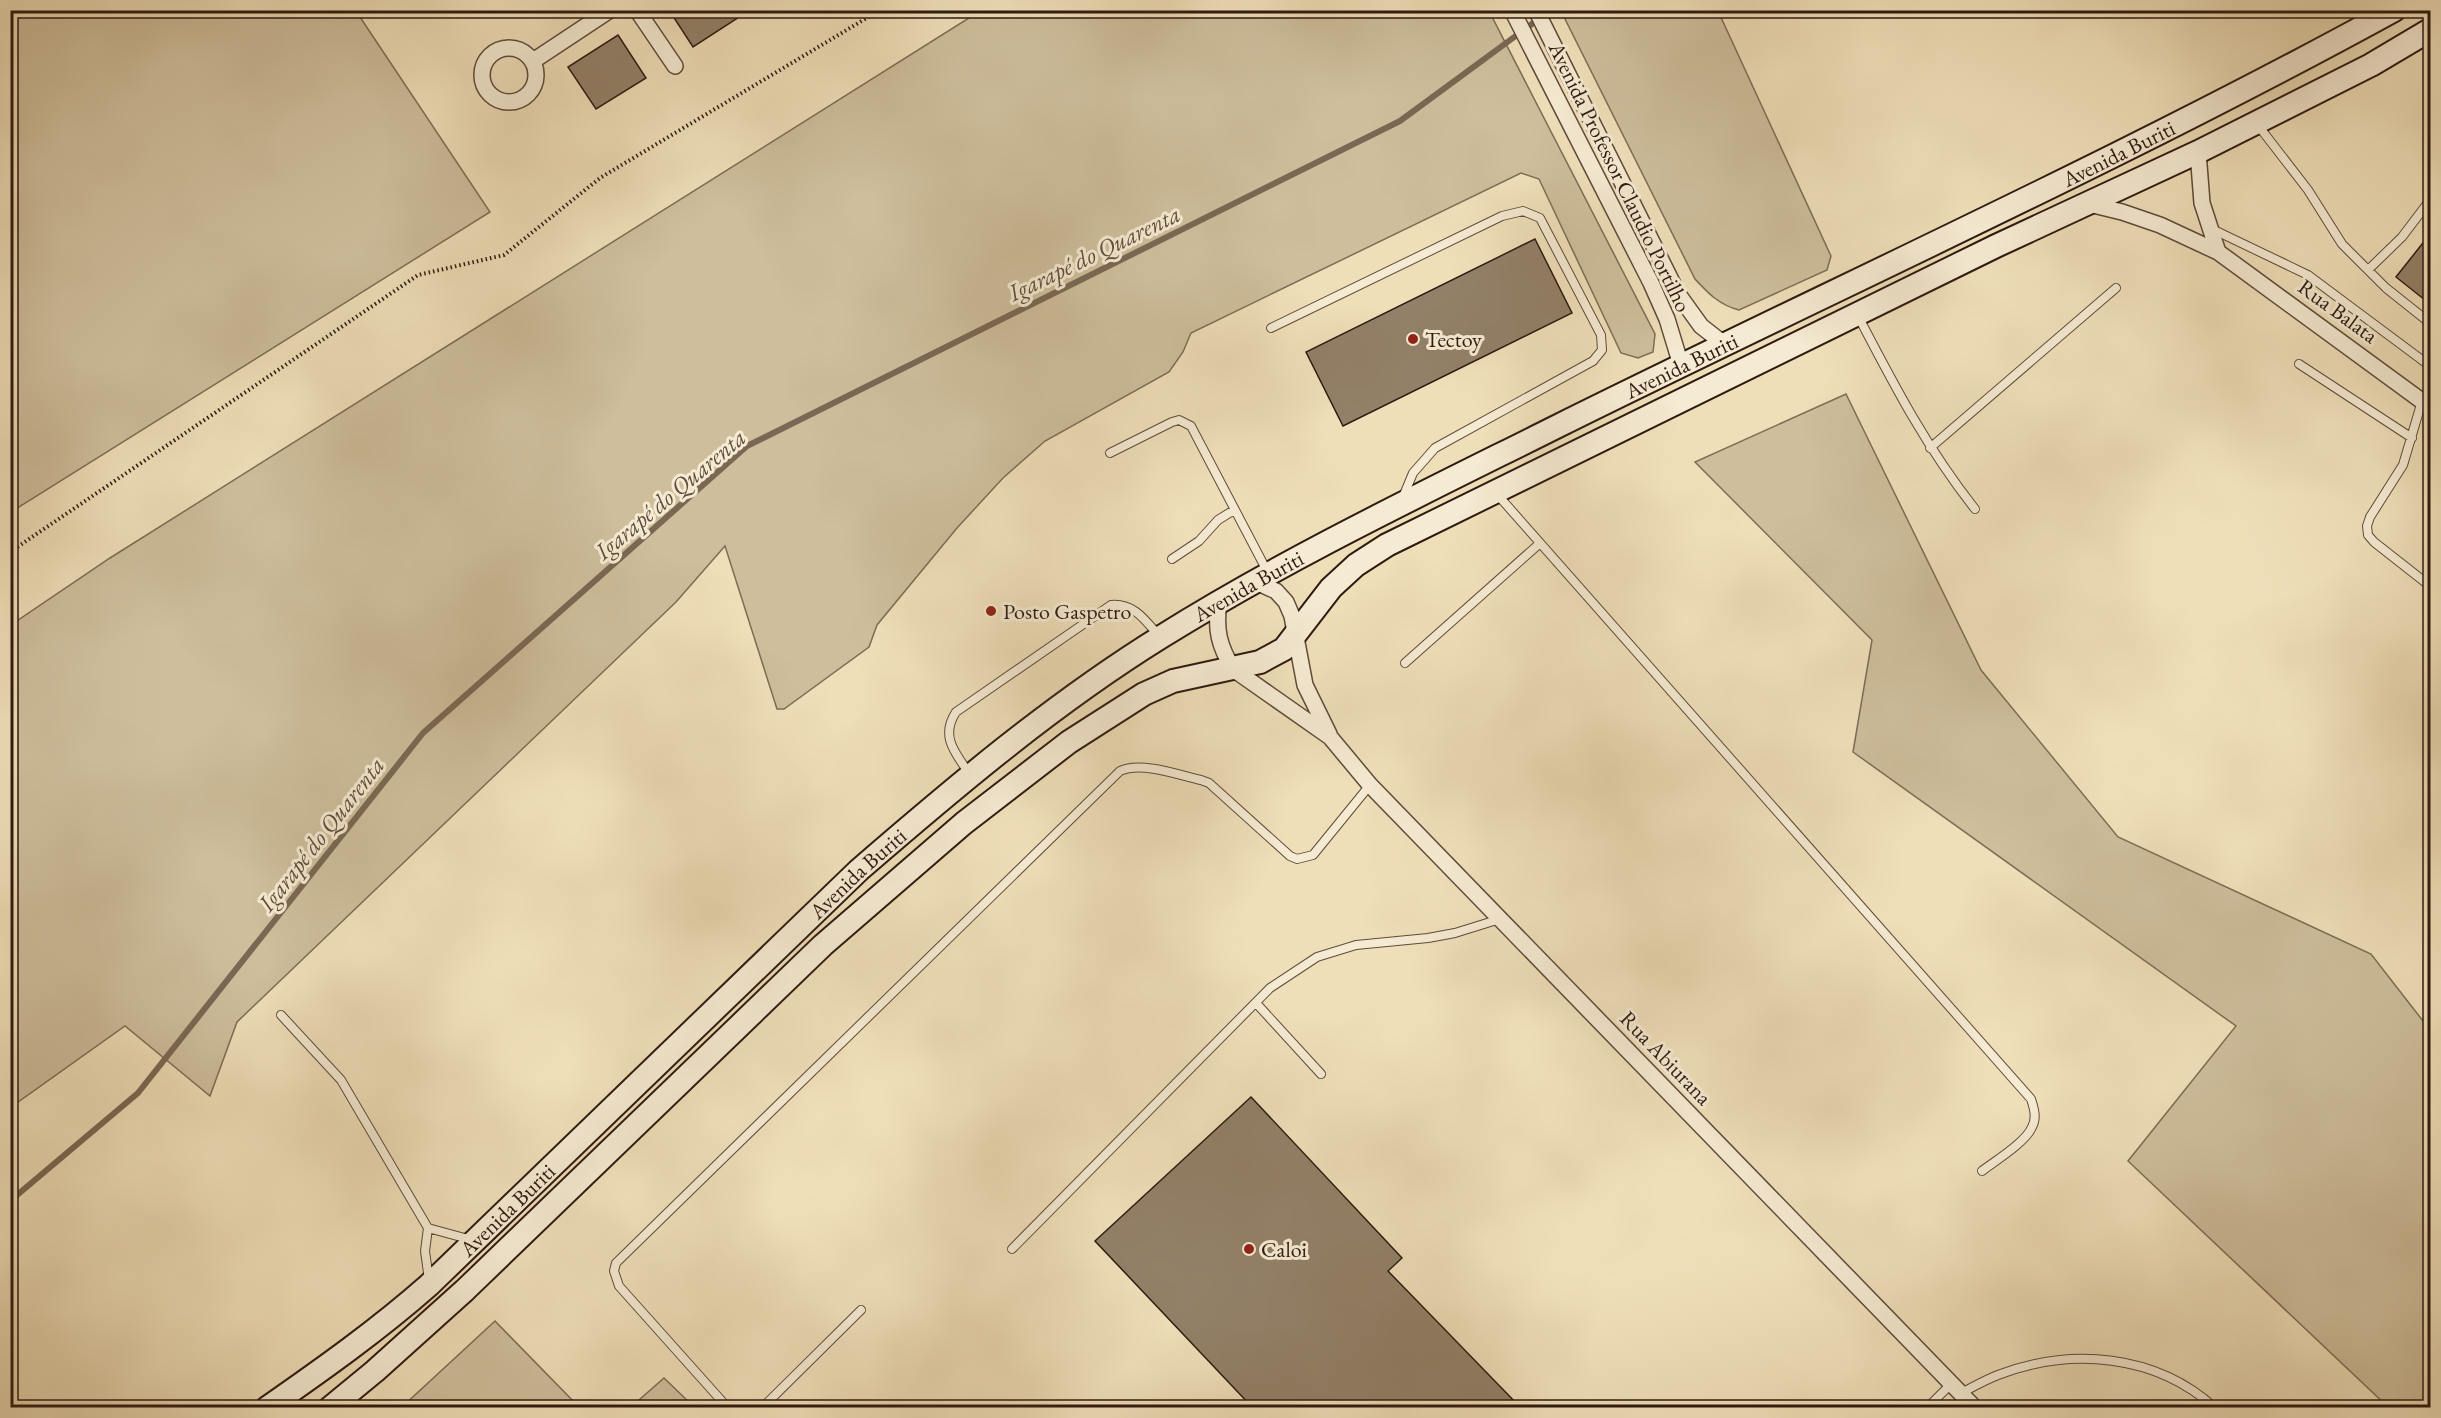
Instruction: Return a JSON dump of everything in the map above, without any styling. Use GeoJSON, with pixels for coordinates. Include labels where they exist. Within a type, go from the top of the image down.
{"type":"FeatureCollection","features":[{"type":"Feature","properties":{"kind":"main road","name":"Avenida Buriti"},"geometry":{"type":"LineString","coordinates":[[267,1407],[325,1368],[393,1317],[429,1285],[850,878],[1043,719],[1160,638],[1262,578],[1399,505],[1681,365],[2250,89],[2394,10]]}},
{"type":"Feature","properties":{"kind":"main road","name":"Avenida Buriti"},"geometry":{"type":"LineString","coordinates":[[337,1404],[465,1290],[823,945],[963,823],[1070,742],[1144,694],[1173,681],[1260,662],[1284,649],[1331,588],[1356,565],[1387,545],[1996,246],[2198,152],[2371,64],[2430,30]]}},
{"type":"Feature","properties":{"kind":"street"},"geometry":{"type":"LineString","coordinates":[[532,61],[610,10]]}},
{"type":"Feature","properties":{"kind":"street"},"geometry":{"type":"LineString","coordinates":[[638,10],[675,66]]}},
{"type":"Feature","properties":{"kind":"street","name":"Avenida Professor Claudio Portilho"},"geometry":{"type":"LineString","coordinates":[[1512,10],[1655,292],[1667,319],[1681,365]]}},
{"type":"Feature","properties":{"kind":"street"},"geometry":{"type":"LineString","coordinates":[[1536,10],[1678,294],[1701,326],[1724,344]]}},
{"type":"Feature","properties":{"kind":"street"},"geometry":{"type":"LineString","coordinates":[[2198,152],[2202,203],[2218,252]]}},
{"type":"Feature","properties":{"kind":"street","name":"Rua Balata"},"geometry":{"type":"LineString","coordinates":[[2089,204],[2160,225],[2218,252],[2426,404]]}},
{"type":"Feature","properties":{"kind":"street","name":"Rua Abiurana"},"geometry":{"type":"LineString","coordinates":[[1262,578],[1286,602],[1297,634],[1305,685],[1330,737]]}},
{"type":"Feature","properties":{"kind":"street","name":"Rua Abiurana"},"geometry":{"type":"LineString","coordinates":[[1219,603],[1216,623],[1218,637],[1223,652],[1233,669],[1330,737],[1371,785],[1975,1407]]}},
{"type":"Feature","properties":{"kind":"lane"},"geometry":{"type":"LineString","coordinates":[[2256,123],[2308,190],[2342,244],[2385,288],[2430,322]]}},
{"type":"Feature","properties":{"kind":"lane"},"geometry":{"type":"LineString","coordinates":[[2368,270],[2402,237],[2430,200]]}},
{"type":"Feature","properties":{"kind":"lane"},"geometry":{"type":"LineString","coordinates":[[1271,328],[1502,216],[1523,211],[1540,218],[1601,335],[1602,350],[1593,361],[1435,448],[1413,473],[1399,505]]}},
{"type":"Feature","properties":{"kind":"lane"},"geometry":{"type":"LineString","coordinates":[[2208,227],[2308,275],[2430,366]]}},
{"type":"Feature","properties":{"kind":"lane"},"geometry":{"type":"LineString","coordinates":[[1930,448],[2116,288]]}},
{"type":"Feature","properties":{"kind":"lane"},"geometry":{"type":"LineString","coordinates":[[1857,314],[1908,412],[1930,448],[1975,509]]}},
{"type":"Feature","properties":{"kind":"lane"},"geometry":{"type":"LineString","coordinates":[[2299,364],[2412,438]]}},
{"type":"Feature","properties":{"kind":"lane"},"geometry":{"type":"LineString","coordinates":[[2426,404],[2403,465],[2370,517],[2367,526],[2368,535],[2374,542],[2430,586]]}},
{"type":"Feature","properties":{"kind":"lane"},"geometry":{"type":"LineString","coordinates":[[1110,453],[1172,422],[1186,422],[1191,426],[1234,510],[1262,578]]}},
{"type":"Feature","properties":{"kind":"lane"},"geometry":{"type":"LineString","coordinates":[[1495,491],[1539,544],[2031,1100],[2035,1119],[2032,1128],[2026,1136],[1982,1172]]}},
{"type":"Feature","properties":{"kind":"lane"},"geometry":{"type":"LineString","coordinates":[[1172,559],[1200,541],[1218,520],[1234,510]]}},
{"type":"Feature","properties":{"kind":"lane"},"geometry":{"type":"LineString","coordinates":[[1405,663],[1539,544]]}},
{"type":"Feature","properties":{"kind":"lane"},"geometry":{"type":"LineString","coordinates":[[971,776],[949,740],[950,721],[956,712],[1111,605],[1128,606],[1136,611],[1160,638]]}},
{"type":"Feature","properties":{"kind":"lane"},"geometry":{"type":"LineString","coordinates":[[728,1407],[619,1286],[614,1271],[616,1263],[1120,771],[1142,767],[1209,783],[1296,859],[1313,855],[1371,785]]}},
{"type":"Feature","properties":{"kind":"lane"},"geometry":{"type":"LineString","coordinates":[[1012,1248],[1270,988],[1317,957],[1356,945],[1428,938],[1455,933],[1500,919]]}},
{"type":"Feature","properties":{"kind":"lane"},"geometry":{"type":"LineString","coordinates":[[1256,1003],[1321,1074]]}},
{"type":"Feature","properties":{"kind":"lane"},"geometry":{"type":"LineString","coordinates":[[280,1015],[341,1080],[428,1228],[425,1251],[429,1285]]}},
{"type":"Feature","properties":{"kind":"lane"},"geometry":{"type":"LineString","coordinates":[[428,1228],[476,1242]]}},
{"type":"Feature","properties":{"kind":"lane"},"geometry":{"type":"LineString","coordinates":[[762,1407],[861,1310]]}},
{"type":"Feature","properties":{"kind":"lane"},"geometry":{"type":"LineString","coordinates":[[1926,1407],[1956,1388],[2037,1364],[2075,1358],[2114,1360],[2148,1368],[2180,1382],[2215,1407]]}},
{"type":"Feature","properties":{"kind":"path"},"geometry":{"type":"LineString","coordinates":[[10,552],[418,275],[504,255],[600,178],[880,10]]}},
{"type":"Feature","properties":{"kind":"shaded area"},"geometry":{"type":"Polygon","coordinates":[[[11,10],[356,11],[490,212],[11,512],[11,10]]]}},
{"type":"Feature","properties":{"kind":"shaded area"},"geometry":{"type":"Polygon","coordinates":[[[980,11],[1489,11],[1655,334],[1653,352],[1638,358],[1621,353],[1539,179],[1521,173],[1191,333],[1183,352],[1169,372],[1045,441],[1003,478],[957,528],[877,625],[869,647],[784,709],[777,709],[725,546],[676,602],[237,1022],[210,1096],[125,1026],[11,1107],[11,625],[110,558],[980,11]]]}},
{"type":"Feature","properties":{"kind":"shaded area"},"geometry":{"type":"Polygon","coordinates":[[[1561,11],[1718,11],[1831,256],[1827,270],[1739,310],[1714,298],[1695,279],[1561,11]]]}},
{"type":"Feature","properties":{"kind":"shaded area"},"geometry":{"type":"Polygon","coordinates":[[[1846,394],[1981,670],[2118,837],[2371,954],[2430,1030],[2430,1407],[2388,1407],[2128,1161],[2236,1026],[1853,752],[1872,640],[1695,462],[1846,394]]]}},
{"type":"Feature","properties":{"kind":"shaded area"},"geometry":{"type":"Polygon","coordinates":[[[495,1321],[579,1407],[402,1407],[495,1321]]]}},
{"type":"Feature","properties":{"kind":"shaded area"},"geometry":{"type":"Polygon","coordinates":[[[664,1378],[694,1407],[631,1407],[664,1378]]]}},
{"type":"Feature","properties":{"kind":"building"},"geometry":{"type":"Polygon","coordinates":[[[669,10],[750,10],[693,47],[669,10]]]}},
{"type":"Feature","properties":{"kind":"building"},"geometry":{"type":"Polygon","coordinates":[[[618,35],[646,78],[596,109],[568,67],[618,35]]]}},
{"type":"Feature","properties":{"kind":"building"},"geometry":{"type":"Polygon","coordinates":[[[2430,234],[2430,304],[2396,277],[2430,234]]]}},
{"type":"Feature","properties":{"kind":"building"},"geometry":{"type":"Polygon","coordinates":[[[1535,239],[1572,313],[1343,426],[1306,352],[1535,239]]]}},
{"type":"Feature","properties":{"kind":"building","name":"Caloi"},"geometry":{"type":"Polygon","coordinates":[[[1251,1097],[1402,1258],[1388,1271],[1520,1407],[1252,1407],[1095,1241],[1251,1097]]]}},
{"type":"Feature","properties":{"kind":"waterway","name":"Igarapé do Quarenta"},"geometry":{"type":"LineString","coordinates":[[10,1201],[138,1093],[423,733],[747,446],[1400,121],[1551,10]]}},
{"type":"Feature","properties":{"kind":"place","name":"Tectoy"},"geometry":{"type":"Point","coordinates":[1413,339]}},
{"type":"Feature","properties":{"kind":"place","name":"Posto Gaspetro"},"geometry":{"type":"Point","coordinates":[991,611]}},
{"type":"Feature","properties":{"kind":"place","name":"Caloi"},"geometry":{"type":"Point","coordinates":[1249,1249]}}]}
